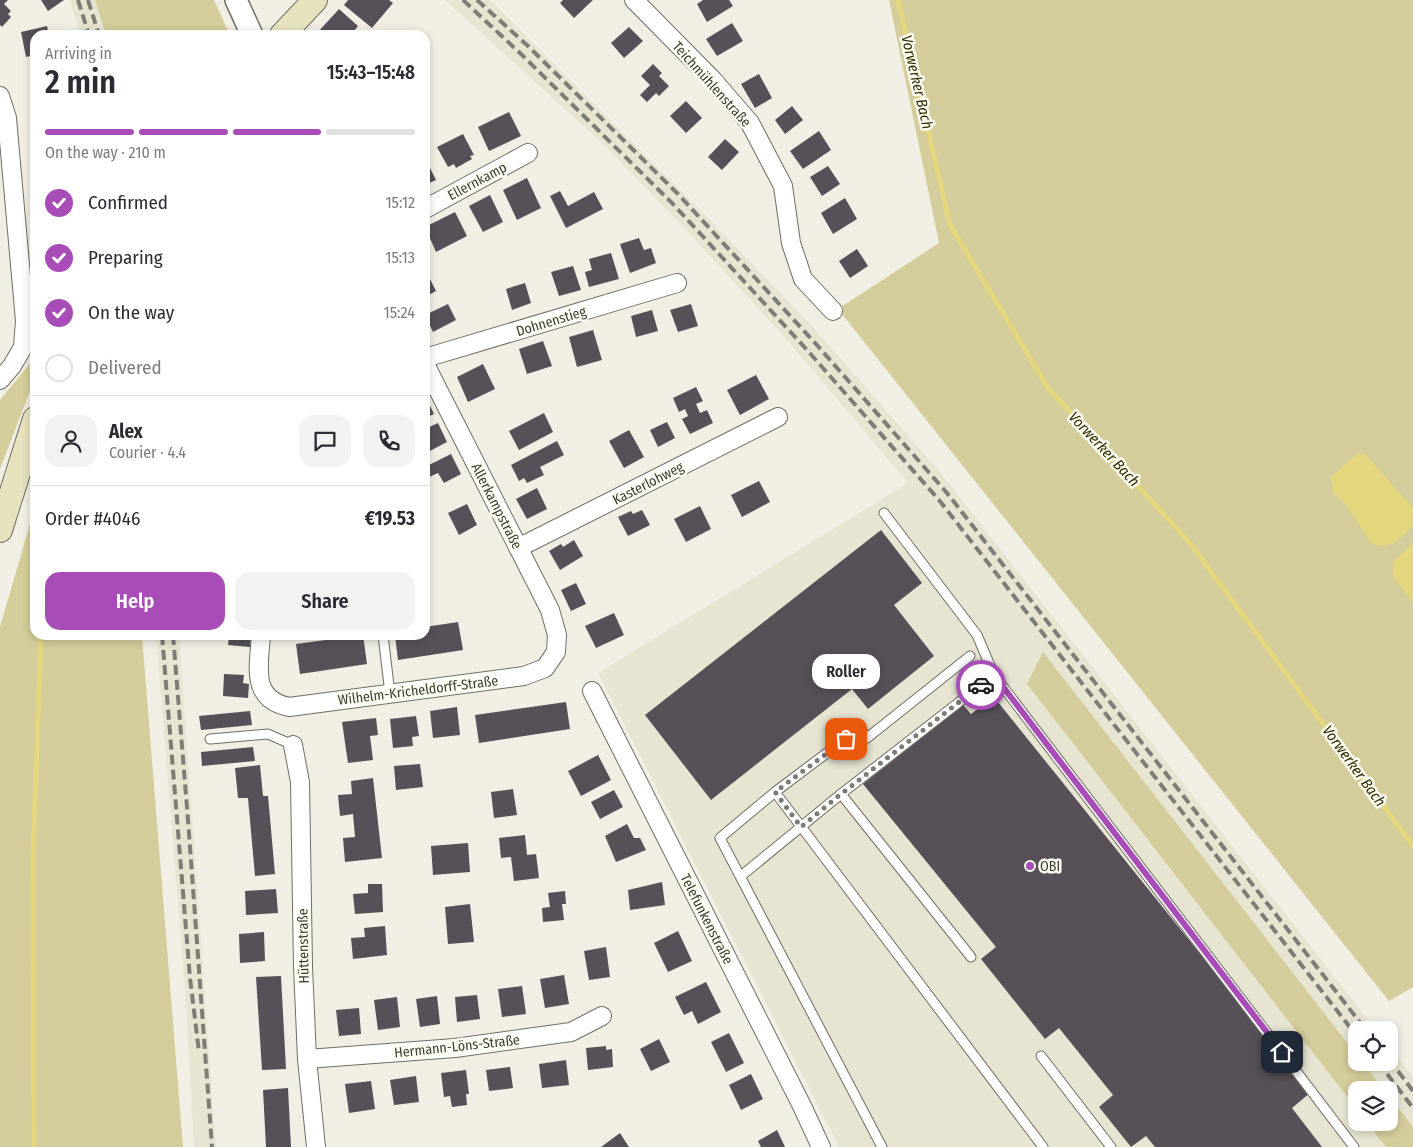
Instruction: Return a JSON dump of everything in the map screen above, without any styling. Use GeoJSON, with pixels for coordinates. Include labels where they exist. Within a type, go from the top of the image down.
{"type":"FeatureCollection","features":[{"type":"Feature","properties":{"kind":"main road"},"geometry":{"type":"LineString","coordinates":[[287,30],[315,0]]}},
{"type":"Feature","properties":{"kind":"main road"},"geometry":{"type":"LineString","coordinates":[[0,530],[30,435]]}},
{"type":"Feature","properties":{"kind":"street"},"geometry":{"type":"LineString","coordinates":[[236,0],[250,30]]}},
{"type":"Feature","properties":{"kind":"street","name":"Teichmühlenstraße"},"geometry":{"type":"LineString","coordinates":[[634,0],[712,80],[750,123],[783,186],[791,243],[803,278],[833,311]]}},
{"type":"Feature","properties":{"kind":"street"},"geometry":{"type":"LineString","coordinates":[[0,96],[7,118],[25,321],[23,347],[12,366],[0,380]]}},
{"type":"Feature","properties":{"kind":"street","name":"Ellernkamp"},"geometry":{"type":"LineString","coordinates":[[430,206],[528,153]]}},
{"type":"Feature","properties":{"kind":"street","name":"Dohnenstieg"},"geometry":{"type":"LineString","coordinates":[[430,357],[677,283]]}},
{"type":"Feature","properties":{"kind":"street","name":"Allerkampstraße"},"geometry":{"type":"LineString","coordinates":[[430,374],[550,610],[557,635],[556,652]]}},
{"type":"Feature","properties":{"kind":"street","name":"Kasterlohweg"},"geometry":{"type":"LineString","coordinates":[[518,548],[778,417]]}},
{"type":"Feature","properties":{"kind":"street","name":"Wilhelm-Kricheldorff-Straße"},"geometry":{"type":"LineString","coordinates":[[261,640],[258,678],[264,692],[271,700],[289,707],[524,676],[545,668],[556,652]]}},
{"type":"Feature","properties":{"kind":"street","name":"Telefunkenstraße"},"geometry":{"type":"LineString","coordinates":[[592,690],[821,1147]]}},
{"type":"Feature","properties":{"kind":"street","name":"Hüttenstraße"},"geometry":{"type":"LineString","coordinates":[[293,745],[300,782],[303,966],[307,1059],[316,1147]]}},
{"type":"Feature","properties":{"kind":"street","name":"Hermann-Löns-Straße"},"geometry":{"type":"LineString","coordinates":[[307,1059],[455,1048],[571,1032],[602,1016]]}},
{"type":"Feature","properties":{"kind":"lane"},"geometry":{"type":"LineString","coordinates":[[884,513],[977,635],[994,675],[1354,1147]]}},
{"type":"Feature","properties":{"kind":"lane"},"geometry":{"type":"LineString","coordinates":[[385,640],[390,694]]}},
{"type":"Feature","properties":{"kind":"lane"},"geometry":{"type":"LineString","coordinates":[[882,1147],[720,838],[775,792],[860,728],[867,738],[970,656]]}},
{"type":"Feature","properties":{"kind":"lane"},"geometry":{"type":"LineString","coordinates":[[741,876],[841,794],[994,675]]}},
{"type":"Feature","properties":{"kind":"lane"},"geometry":{"type":"LineString","coordinates":[[210,739],[268,734],[293,745]]}},
{"type":"Feature","properties":{"kind":"lane"},"geometry":{"type":"LineString","coordinates":[[775,792],[1043,1147]]}},
{"type":"Feature","properties":{"kind":"lane"},"geometry":{"type":"LineString","coordinates":[[841,794],[971,957]]}},
{"type":"Feature","properties":{"kind":"lane"},"geometry":{"type":"LineString","coordinates":[[1041,1056],[1111,1147]]}},
{"type":"Feature","properties":{"kind":"shaded area"},"geometry":{"type":"Polygon","coordinates":[[[70,0],[95,0],[104,30],[79,30],[70,0]]]}},
{"type":"Feature","properties":{"kind":"shaded area"},"geometry":{"type":"Polygon","coordinates":[[[95,0],[214,0],[228,30],[104,30],[95,0]]]}},
{"type":"Feature","properties":{"kind":"shaded area"},"geometry":{"type":"Polygon","coordinates":[[[445,0],[490,0],[707,217],[811,325],[936,467],[1369,1021],[1348,1021],[1348,1044],[1043,653],[1028,684],[1348,1098],[1348,1131],[1373,1131],[1386,1147],[839,1147],[598,673],[908,483],[787,340],[688,232],[602,143],[445,0]]]}},
{"type":"Feature","properties":{"kind":"shaded area"},"geometry":{"type":"Polygon","coordinates":[[[889,0],[1413,0],[1413,987],[1389,1001],[838,309],[939,243],[889,0]]]}},
{"type":"Feature","properties":{"kind":"shaded area"},"geometry":{"type":"Polygon","coordinates":[[[30,363],[30,391],[0,469],[0,400],[30,363]]]}},
{"type":"Feature","properties":{"kind":"shaded area"},"geometry":{"type":"Polygon","coordinates":[[[1357,454],[1365,454],[1413,508],[1413,525],[1400,539],[1385,546],[1372,544],[1344,502],[1334,494],[1331,477],[1357,454]]]}},
{"type":"Feature","properties":{"kind":"shaded area"},"geometry":{"type":"Polygon","coordinates":[[[30,524],[30,640],[142,640],[183,1147],[0,1147],[0,627],[30,524]]]}},
{"type":"Feature","properties":{"kind":"shaded area"},"geometry":{"type":"Polygon","coordinates":[[[1413,543],[1413,603],[1393,576],[1393,562],[1413,543]]]}},
{"type":"Feature","properties":{"kind":"shaded area"},"geometry":{"type":"Polygon","coordinates":[[[156,640],[179,640],[216,1147],[194,1147],[185,986],[156,640]]]}},
{"type":"Feature","properties":{"kind":"shaded area"},"geometry":{"type":"Polygon","coordinates":[[[1043,652],[1348,1044],[1348,1071],[1369,1071],[1377,1081],[1348,1081],[1348,1098],[1027,684],[1043,652]]]}},
{"type":"Feature","properties":{"kind":"shaded area"},"geometry":{"type":"Polygon","coordinates":[[[1398,1058],[1413,1077],[1413,1127],[1398,1108],[1398,1081],[1377,1081],[1369,1071],[1398,1071],[1398,1058]]]}},
{"type":"Feature","properties":{"kind":"shaded area"},"geometry":{"type":"Polygon","coordinates":[[[1398,1108],[1413,1127],[1413,1147],[1386,1147],[1373,1131],[1398,1131],[1398,1108]]]}},
{"type":"Feature","properties":{"kind":"building"},"geometry":{"type":"Polygon","coordinates":[[[0,0],[8,0],[4,4],[11,11],[8,14],[11,17],[2,27],[0,25],[0,0]]]}},
{"type":"Feature","properties":{"kind":"building"},"geometry":{"type":"Polygon","coordinates":[[[41,0],[64,0],[48,11],[41,0]]]}},
{"type":"Feature","properties":{"kind":"building"},"geometry":{"type":"Polygon","coordinates":[[[348,0],[389,0],[393,3],[372,28],[344,5],[348,0]]]}},
{"type":"Feature","properties":{"kind":"building"},"geometry":{"type":"Polygon","coordinates":[[[563,0],[593,0],[574,18],[560,3],[563,0]]]}},
{"type":"Feature","properties":{"kind":"building"},"geometry":{"type":"Polygon","coordinates":[[[703,0],[729,0],[733,6],[707,22],[697,4],[703,0]]]}},
{"type":"Feature","properties":{"kind":"building"},"geometry":{"type":"Polygon","coordinates":[[[339,9],[358,26],[355,30],[320,30],[339,9]]]}},
{"type":"Feature","properties":{"kind":"building"},"geometry":{"type":"Polygon","coordinates":[[[732,23],[743,41],[717,56],[706,39],[732,23]]]}},
{"type":"Feature","properties":{"kind":"building"},"geometry":{"type":"Polygon","coordinates":[[[47,26],[48,30],[30,30],[30,56],[26,57],[21,32],[47,26]]]}},
{"type":"Feature","properties":{"kind":"building"},"geometry":{"type":"Polygon","coordinates":[[[629,27],[643,41],[624,58],[611,43],[629,27]]]}},
{"type":"Feature","properties":{"kind":"building"},"geometry":{"type":"Polygon","coordinates":[[[653,64],[662,73],[659,76],[669,86],[659,96],[656,93],[647,102],[640,95],[650,85],[641,76],[653,64]]]}},
{"type":"Feature","properties":{"kind":"building"},"geometry":{"type":"Polygon","coordinates":[[[759,74],[772,98],[755,108],[741,84],[759,74]]]}},
{"type":"Feature","properties":{"kind":"building"},"geometry":{"type":"Polygon","coordinates":[[[686,101],[702,118],[686,133],[670,116],[686,101]]]}},
{"type":"Feature","properties":{"kind":"building"},"geometry":{"type":"Polygon","coordinates":[[[792,106],[803,120],[785,134],[775,120],[792,106]]]}},
{"type":"Feature","properties":{"kind":"building"},"geometry":{"type":"Polygon","coordinates":[[[509,112],[521,136],[489,151],[478,127],[509,112]]]}},
{"type":"Feature","properties":{"kind":"building"},"geometry":{"type":"Polygon","coordinates":[[[819,131],[831,150],[803,169],[790,151],[819,131]]]}},
{"type":"Feature","properties":{"kind":"building"},"geometry":{"type":"Polygon","coordinates":[[[463,134],[474,155],[470,156],[472,159],[456,168],[454,164],[448,167],[437,147],[463,134]]]}},
{"type":"Feature","properties":{"kind":"building"},"geometry":{"type":"Polygon","coordinates":[[[725,139],[739,152],[722,170],[708,157],[725,139]]]}},
{"type":"Feature","properties":{"kind":"building"},"geometry":{"type":"Polygon","coordinates":[[[828,166],[840,184],[822,196],[810,177],[828,166]]]}},
{"type":"Feature","properties":{"kind":"building"},"geometry":{"type":"Polygon","coordinates":[[[430,168],[436,180],[430,183],[430,168]]]}},
{"type":"Feature","properties":{"kind":"building"},"geometry":{"type":"Polygon","coordinates":[[[527,178],[541,208],[517,220],[503,190],[527,178]]]}},
{"type":"Feature","properties":{"kind":"building"},"geometry":{"type":"Polygon","coordinates":[[[560,191],[568,206],[594,192],[603,209],[566,228],[550,196],[560,191]]]}},
{"type":"Feature","properties":{"kind":"building"},"geometry":{"type":"Polygon","coordinates":[[[490,195],[503,222],[483,232],[469,206],[490,195]]]}},
{"type":"Feature","properties":{"kind":"building"},"geometry":{"type":"Polygon","coordinates":[[[845,198],[857,219],[833,234],[821,213],[845,198]]]}},
{"type":"Feature","properties":{"kind":"building"},"geometry":{"type":"Polygon","coordinates":[[[455,212],[467,236],[436,252],[430,238],[430,224],[455,212]]]}},
{"type":"Feature","properties":{"kind":"building"},"geometry":{"type":"Polygon","coordinates":[[[639,238],[644,250],[651,248],[656,263],[630,273],[620,244],[639,238]]]}},
{"type":"Feature","properties":{"kind":"building"},"geometry":{"type":"Polygon","coordinates":[[[857,249],[868,266],[850,278],[839,261],[857,249]]]}},
{"type":"Feature","properties":{"kind":"building"},"geometry":{"type":"Polygon","coordinates":[[[611,253],[619,279],[589,287],[585,272],[592,270],[589,259],[611,253]]]}},
{"type":"Feature","properties":{"kind":"building"},"geometry":{"type":"Polygon","coordinates":[[[573,266],[581,290],[559,296],[551,272],[573,266]]]}},
{"type":"Feature","properties":{"kind":"building"},"geometry":{"type":"Polygon","coordinates":[[[430,279],[436,291],[430,294],[430,279]]]}},
{"type":"Feature","properties":{"kind":"building"},"geometry":{"type":"Polygon","coordinates":[[[525,283],[531,303],[512,310],[506,289],[525,283]]]}},
{"type":"Feature","properties":{"kind":"building"},"geometry":{"type":"Polygon","coordinates":[[[448,304],[456,320],[433,332],[430,326],[430,313],[448,304]]]}},
{"type":"Feature","properties":{"kind":"building"},"geometry":{"type":"Polygon","coordinates":[[[691,304],[698,326],[678,332],[670,310],[691,304]]]}},
{"type":"Feature","properties":{"kind":"building"},"geometry":{"type":"Polygon","coordinates":[[[652,310],[658,331],[636,337],[631,316],[652,310]]]}},
{"type":"Feature","properties":{"kind":"building"},"geometry":{"type":"Polygon","coordinates":[[[593,330],[602,360],[577,367],[569,337],[593,330]]]}},
{"type":"Feature","properties":{"kind":"building"},"geometry":{"type":"Polygon","coordinates":[[[543,341],[552,366],[527,374],[519,349],[543,341]]]}},
{"type":"Feature","properties":{"kind":"building"},"geometry":{"type":"Polygon","coordinates":[[[483,364],[495,389],[468,402],[457,377],[483,364]]]}},
{"type":"Feature","properties":{"kind":"building"},"geometry":{"type":"Polygon","coordinates":[[[756,375],[769,399],[740,415],[727,390],[756,375]]]}},
{"type":"Feature","properties":{"kind":"building"},"geometry":{"type":"Polygon","coordinates":[[[696,387],[703,401],[696,404],[700,413],[707,410],[713,423],[690,434],[682,419],[688,416],[685,409],[679,412],[673,398],[696,387]]]}},
{"type":"Feature","properties":{"kind":"building"},"geometry":{"type":"Polygon","coordinates":[[[430,406],[434,414],[430,416],[430,406]]]}},
{"type":"Feature","properties":{"kind":"building"},"geometry":{"type":"Polygon","coordinates":[[[544,413],[553,432],[519,450],[509,431],[544,413]]]}},
{"type":"Feature","properties":{"kind":"building"},"geometry":{"type":"Polygon","coordinates":[[[667,422],[675,438],[658,447],[650,430],[667,422]]]}},
{"type":"Feature","properties":{"kind":"building"},"geometry":{"type":"Polygon","coordinates":[[[438,423],[447,442],[430,451],[430,427],[438,423]]]}},
{"type":"Feature","properties":{"kind":"building"},"geometry":{"type":"Polygon","coordinates":[[[629,430],[644,457],[624,468],[609,441],[629,430]]]}},
{"type":"Feature","properties":{"kind":"building"},"geometry":{"type":"Polygon","coordinates":[[[557,441],[564,455],[540,467],[544,475],[527,483],[524,478],[519,481],[511,465],[557,441]]]}},
{"type":"Feature","properties":{"kind":"building"},"geometry":{"type":"Polygon","coordinates":[[[451,454],[461,474],[444,483],[438,473],[430,477],[430,464],[451,454]]]}},
{"type":"Feature","properties":{"kind":"building"},"geometry":{"type":"Polygon","coordinates":[[[759,481],[770,502],[742,517],[731,495],[759,481]]]}},
{"type":"Feature","properties":{"kind":"building"},"geometry":{"type":"Polygon","coordinates":[[[537,488],[547,509],[527,519],[516,499],[537,488]]]}},
{"type":"Feature","properties":{"kind":"building"},"geometry":{"type":"Polygon","coordinates":[[[467,504],[477,525],[459,535],[448,513],[467,504]]]}},
{"type":"Feature","properties":{"kind":"building"},"geometry":{"type":"Polygon","coordinates":[[[700,506],[711,529],[686,542],[674,519],[700,506]]]}},
{"type":"Feature","properties":{"kind":"building"},"geometry":{"type":"Polygon","coordinates":[[[642,510],[650,525],[628,536],[618,517],[631,511],[633,514],[642,510]]]}},
{"type":"Feature","properties":{"kind":"building"},"geometry":{"type":"Polygon","coordinates":[[[881,530],[922,583],[894,605],[934,656],[868,709],[852,689],[711,800],[645,715],[881,530]]]}},
{"type":"Feature","properties":{"kind":"building"},"geometry":{"type":"Polygon","coordinates":[[[574,540],[583,556],[560,570],[549,551],[561,544],[563,547],[574,540]]]}},
{"type":"Feature","properties":{"kind":"building"},"geometry":{"type":"Polygon","coordinates":[[[576,583],[586,604],[571,611],[561,590],[576,583]]]}},
{"type":"Feature","properties":{"kind":"building"},"geometry":{"type":"Polygon","coordinates":[[[614,613],[624,635],[596,648],[585,626],[614,613]]]}},
{"type":"Feature","properties":{"kind":"building"},"geometry":{"type":"Polygon","coordinates":[[[458,622],[463,650],[398,660],[396,640],[430,640],[430,626],[458,622]]]}},
{"type":"Feature","properties":{"kind":"building"},"geometry":{"type":"Polygon","coordinates":[[[228,640],[251,640],[250,647],[228,645],[228,640]]]}},
{"type":"Feature","properties":{"kind":"building"},"geometry":{"type":"Polygon","coordinates":[[[326,640],[364,640],[367,664],[300,674],[296,644],[326,640]]]}},
{"type":"Feature","properties":{"kind":"building"},"geometry":{"type":"Polygon","coordinates":[[[224,674],[244,675],[243,683],[249,684],[248,698],[223,696],[224,674]]]}},
{"type":"Feature","properties":{"kind":"building","name":"OBI"},"geometry":{"type":"Polygon","coordinates":[[[994,697],[1311,1092],[1292,1108],[1322,1147],[1155,1147],[1146,1136],[1131,1147],[1099,1107],[1113,1095],[1059,1028],[1045,1039],[981,959],[996,947],[863,784],[963,705],[971,714],[994,697]]]}},
{"type":"Feature","properties":{"kind":"building"},"geometry":{"type":"Polygon","coordinates":[[[566,702],[570,729],[479,743],[475,715],[566,702]]]}},
{"type":"Feature","properties":{"kind":"building"},"geometry":{"type":"Polygon","coordinates":[[[457,707],[460,735],[433,738],[430,711],[457,707]]]}},
{"type":"Feature","properties":{"kind":"building"},"geometry":{"type":"Polygon","coordinates":[[[250,711],[252,725],[201,730],[199,716],[250,711]]]}},
{"type":"Feature","properties":{"kind":"building"},"geometry":{"type":"Polygon","coordinates":[[[416,716],[419,736],[412,737],[413,746],[393,748],[390,719],[416,716]]]}},
{"type":"Feature","properties":{"kind":"building"},"geometry":{"type":"Polygon","coordinates":[[[376,718],[378,735],[370,736],[373,760],[348,763],[342,722],[376,718]]]}},
{"type":"Feature","properties":{"kind":"building"},"geometry":{"type":"Polygon","coordinates":[[[253,747],[255,761],[202,766],[201,752],[253,747]]]}},
{"type":"Feature","properties":{"kind":"building"},"geometry":{"type":"Polygon","coordinates":[[[598,755],[611,780],[581,796],[568,771],[598,755]]]}},
{"type":"Feature","properties":{"kind":"building"},"geometry":{"type":"Polygon","coordinates":[[[420,764],[423,787],[396,790],[394,766],[420,764]]]}},
{"type":"Feature","properties":{"kind":"building"},"geometry":{"type":"Polygon","coordinates":[[[260,765],[263,796],[268,796],[275,874],[255,876],[248,798],[238,798],[235,768],[260,765]]]}},
{"type":"Feature","properties":{"kind":"building"},"geometry":{"type":"Polygon","coordinates":[[[373,778],[382,858],[345,862],[343,838],[355,837],[353,814],[340,816],[338,795],[352,794],[351,781],[373,778]]]}},
{"type":"Feature","properties":{"kind":"building"},"geometry":{"type":"Polygon","coordinates":[[[513,789],[517,815],[494,818],[491,792],[513,789]]]}},
{"type":"Feature","properties":{"kind":"building"},"geometry":{"type":"Polygon","coordinates":[[[614,790],[623,807],[600,819],[591,802],[614,790]]]}},
{"type":"Feature","properties":{"kind":"building"},"geometry":{"type":"Polygon","coordinates":[[[627,824],[634,838],[640,838],[646,850],[616,862],[605,836],[627,824]]]}},
{"type":"Feature","properties":{"kind":"building"},"geometry":{"type":"Polygon","coordinates":[[[525,835],[527,855],[536,854],[539,878],[514,881],[511,857],[501,858],[499,838],[525,835]]]}},
{"type":"Feature","properties":{"kind":"building"},"geometry":{"type":"Polygon","coordinates":[[[468,843],[470,872],[433,875],[431,846],[468,843]]]}},
{"type":"Feature","properties":{"kind":"building"},"geometry":{"type":"Polygon","coordinates":[[[662,882],[665,905],[630,910],[628,890],[662,882]]]}},
{"type":"Feature","properties":{"kind":"building"},"geometry":{"type":"Polygon","coordinates":[[[368,884],[382,884],[383,912],[355,914],[353,894],[368,893],[368,884]]]}},
{"type":"Feature","properties":{"kind":"building"},"geometry":{"type":"Polygon","coordinates":[[[276,889],[278,913],[246,915],[245,891],[276,889]]]}},
{"type":"Feature","properties":{"kind":"building"},"geometry":{"type":"Polygon","coordinates":[[[565,891],[566,904],[562,904],[564,920],[543,922],[542,908],[550,907],[548,893],[565,891]]]}},
{"type":"Feature","properties":{"kind":"building"},"geometry":{"type":"Polygon","coordinates":[[[470,904],[474,942],[448,944],[445,907],[470,904]]]}},
{"type":"Feature","properties":{"kind":"building"},"geometry":{"type":"Polygon","coordinates":[[[385,926],[387,955],[353,959],[351,938],[365,937],[364,928],[385,926]]]}},
{"type":"Feature","properties":{"kind":"building"},"geometry":{"type":"Polygon","coordinates":[[[678,931],[692,961],[668,972],[654,943],[678,931]]]}},
{"type":"Feature","properties":{"kind":"building"},"geometry":{"type":"Polygon","coordinates":[[[264,932],[265,961],[240,963],[239,934],[264,932]]]}},
{"type":"Feature","properties":{"kind":"building"},"geometry":{"type":"Polygon","coordinates":[[[606,947],[610,977],[589,980],[584,951],[606,947]]]}},
{"type":"Feature","properties":{"kind":"building"},"geometry":{"type":"Polygon","coordinates":[[[564,975],[569,1004],[545,1008],[540,979],[564,975]]]}},
{"type":"Feature","properties":{"kind":"building"},"geometry":{"type":"Polygon","coordinates":[[[281,976],[286,1069],[262,1070],[256,977],[281,976]]]}},
{"type":"Feature","properties":{"kind":"building"},"geometry":{"type":"Polygon","coordinates":[[[706,982],[721,1012],[698,1024],[692,1011],[684,1015],[675,997],[706,982]]]}},
{"type":"Feature","properties":{"kind":"building"},"geometry":{"type":"Polygon","coordinates":[[[522,986],[526,1014],[502,1017],[498,989],[522,986]]]}},
{"type":"Feature","properties":{"kind":"building"},"geometry":{"type":"Polygon","coordinates":[[[477,995],[480,1019],[457,1022],[455,997],[477,995]]]}},
{"type":"Feature","properties":{"kind":"building"},"geometry":{"type":"Polygon","coordinates":[[[437,996],[440,1024],[420,1027],[416,999],[437,996]]]}},
{"type":"Feature","properties":{"kind":"building"},"geometry":{"type":"Polygon","coordinates":[[[397,997],[400,1027],[378,1030],[374,1000],[397,997]]]}},
{"type":"Feature","properties":{"kind":"building"},"geometry":{"type":"Polygon","coordinates":[[[359,1008],[361,1034],[339,1036],[336,1010],[359,1008]]]}},
{"type":"Feature","properties":{"kind":"building"},"geometry":{"type":"Polygon","coordinates":[[[729,1033],[744,1063],[726,1072],[711,1042],[729,1033]]]}},
{"type":"Feature","properties":{"kind":"building"},"geometry":{"type":"Polygon","coordinates":[[[659,1039],[670,1062],[651,1071],[640,1049],[659,1039]]]}},
{"type":"Feature","properties":{"kind":"building"},"geometry":{"type":"Polygon","coordinates":[[[606,1046],[606,1050],[612,1049],[613,1067],[588,1070],[586,1048],[606,1046]]]}},
{"type":"Feature","properties":{"kind":"building"},"geometry":{"type":"Polygon","coordinates":[[[566,1060],[569,1085],[542,1088],[539,1064],[566,1060]]]}},
{"type":"Feature","properties":{"kind":"building"},"geometry":{"type":"Polygon","coordinates":[[[510,1067],[513,1088],[489,1091],[486,1070],[510,1067]]]}},
{"type":"Feature","properties":{"kind":"building"},"geometry":{"type":"Polygon","coordinates":[[[466,1070],[469,1094],[466,1094],[467,1105],[452,1107],[450,1096],[444,1097],[441,1073],[466,1070]]]}},
{"type":"Feature","properties":{"kind":"building"},"geometry":{"type":"Polygon","coordinates":[[[751,1074],[763,1099],[741,1110],[729,1085],[751,1074]]]}},
{"type":"Feature","properties":{"kind":"building"},"geometry":{"type":"Polygon","coordinates":[[[416,1076],[419,1102],[394,1105],[390,1080],[416,1076]]]}},
{"type":"Feature","properties":{"kind":"building"},"geometry":{"type":"Polygon","coordinates":[[[371,1081],[375,1109],[349,1113],[345,1084],[371,1081]]]}},
{"type":"Feature","properties":{"kind":"building"},"geometry":{"type":"Polygon","coordinates":[[[288,1088],[291,1147],[266,1147],[263,1090],[288,1088]]]}},
{"type":"Feature","properties":{"kind":"building"},"geometry":{"type":"Polygon","coordinates":[[[777,1130],[785,1147],[761,1147],[758,1141],[777,1130]]]}},
{"type":"Feature","properties":{"kind":"building"},"geometry":{"type":"Polygon","coordinates":[[[620,1133],[629,1147],[601,1147],[620,1133]]]}},
{"type":"Feature","properties":{"kind":"waterway","name":"Vorwerker Bach"},"geometry":{"type":"LineString","coordinates":[[898,0],[950,225],[1048,388],[1190,543],[1413,846]]}},
{"type":"Feature","properties":{"kind":"waterway"},"geometry":{"type":"LineString","coordinates":[[34,1147],[33,858],[41,640]]}},
{"type":"Feature","properties":{"kind":"railway"},"geometry":{"type":"LineString","coordinates":[[78,0],[87,30]]}},
{"type":"Feature","properties":{"kind":"railway"},"geometry":{"type":"LineString","coordinates":[[88,0],[97,30]]}},
{"type":"Feature","properties":{"kind":"railway"},"geometry":{"type":"LineString","coordinates":[[463,0],[520,53],[673,204],[808,351],[939,500],[1348,1025]]}},
{"type":"Feature","properties":{"kind":"railway"},"geometry":{"type":"LineString","coordinates":[[477,0],[528,46],[678,194],[816,344],[947,493],[1359,1021]]}},
{"type":"Feature","properties":{"kind":"railway"},"geometry":{"type":"LineString","coordinates":[[162,640],[190,978],[199,1052]]}},
{"type":"Feature","properties":{"kind":"railway"},"geometry":{"type":"LineString","coordinates":[[173,640],[212,1147]]}},
{"type":"Feature","properties":{"kind":"railway"},"geometry":{"type":"LineString","coordinates":[[1385,1071],[1413,1108]]}},
{"type":"Feature","properties":{"kind":"railway"},"geometry":{"type":"LineString","coordinates":[[1398,1071],[1413,1091]]}},
{"type":"Feature","properties":{"kind":"way so far"},"geometry":{"type":"LineString","coordinates":[[846,739],[775,792],[801,827],[981,685]]}},
{"type":"Feature","properties":{"kind":"place","name":"Roller"},"geometry":{"type":"Point","coordinates":[846,739]}},
{"type":"Feature","properties":{"kind":"place","name":"OBI"},"geometry":{"type":"Point","coordinates":[1030,866]}},
{"type":"Feature","properties":{"kind":"route"},"geometry":{"type":"LineString","coordinates":[[981,685],[994,675],[1282,1052]]}}]}
